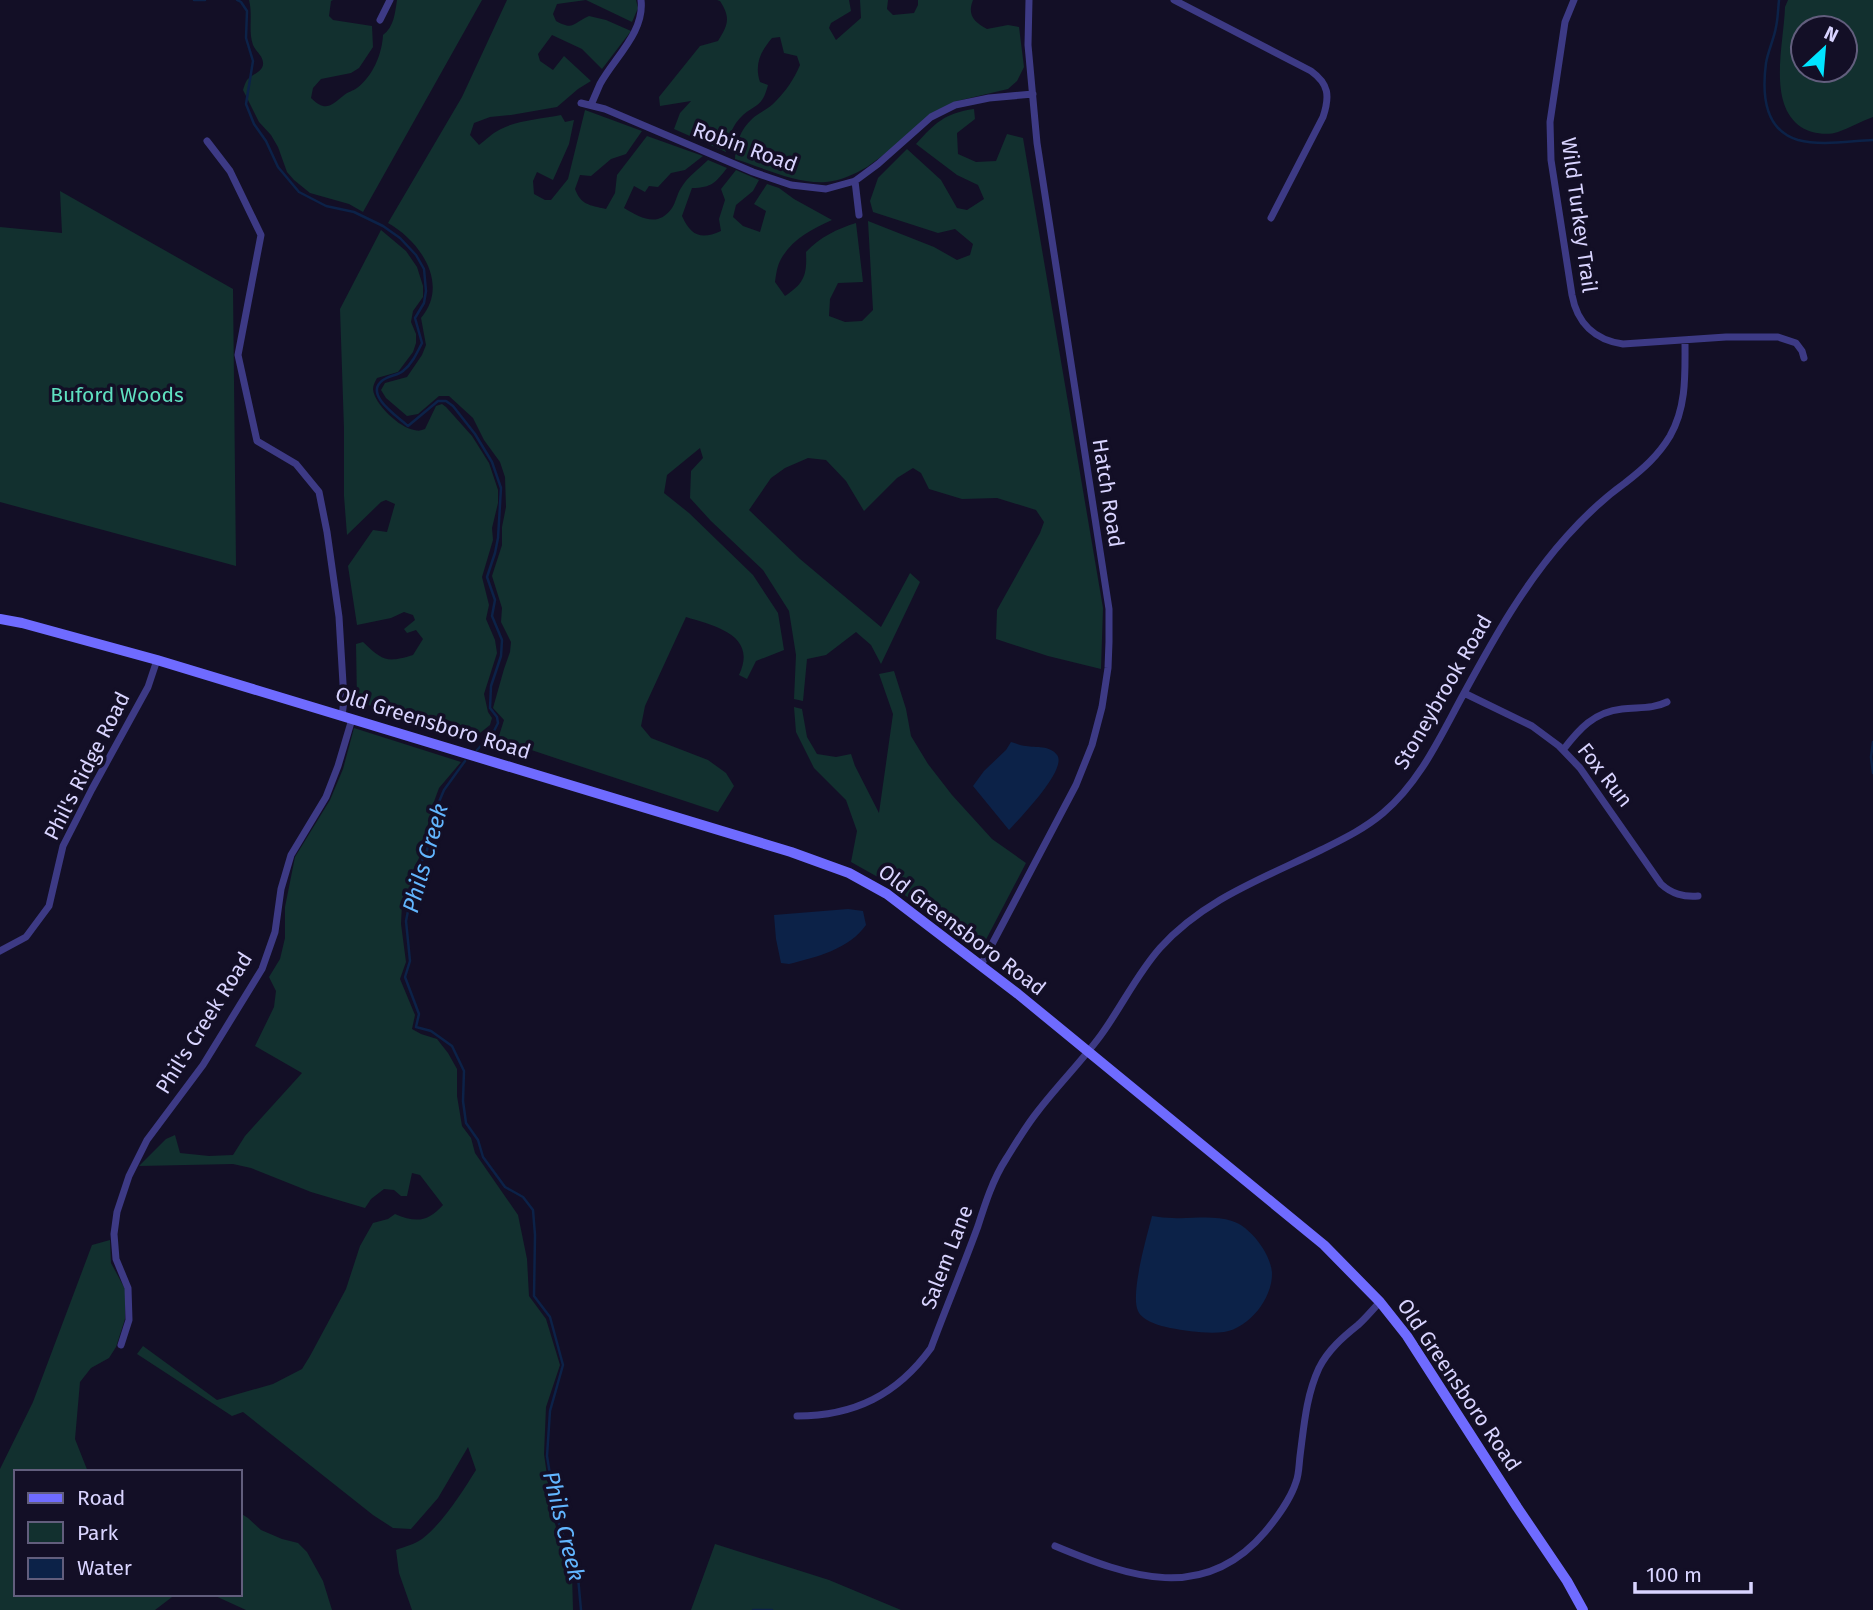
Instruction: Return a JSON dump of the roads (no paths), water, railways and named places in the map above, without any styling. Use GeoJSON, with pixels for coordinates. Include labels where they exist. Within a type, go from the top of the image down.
{"type":"FeatureCollection","features":[{"type":"Feature","properties":{"kind":"street"},"geometry":{"type":"LineString","coordinates":[[380,20],[390,0]]}},
{"type":"Feature","properties":{"kind":"street"},"geometry":{"type":"LineString","coordinates":[[591,105],[600,84],[635,29],[642,8],[641,0]]}},
{"type":"Feature","properties":{"kind":"street","name":"Hatch Road"},"geometry":{"type":"LineString","coordinates":[[981,965],[1076,785],[1092,745],[1102,707],[1110,642],[1108,609],[1037,143],[1028,45],[1029,0]]}},
{"type":"Feature","properties":{"kind":"street"},"geometry":{"type":"LineString","coordinates":[[1174,0],[1311,71],[1321,78],[1326,88],[1328,102],[1324,117],[1272,218]]}},
{"type":"Feature","properties":{"kind":"street","name":"Wild Turkey Trail"},"geometry":{"type":"LineString","coordinates":[[1573,0],[1566,22],[1549,136],[1574,307],[1583,324],[1597,336],[1623,344],[1726,337],[1778,337],[1796,343],[1804,358]]}},
{"type":"Feature","properties":{"kind":"street","name":"Robin Road"},"geometry":{"type":"LineString","coordinates":[[581,103],[605,109],[753,172],[792,185],[826,189],[855,181],[930,117],[955,105],[1001,96],[1033,94]]}},
{"type":"Feature","properties":{"kind":"street","name":"Phil's Creek Road"},"geometry":{"type":"LineString","coordinates":[[121,1345],[129,1320],[128,1288],[116,1259],[114,1234],[117,1212],[129,1176],[147,1140],[203,1065],[262,969],[275,932],[281,889],[291,855],[326,797],[338,766],[347,717],[339,617],[319,492],[296,464],[257,441],[238,355],[261,235],[230,171],[207,141]]}},
{"type":"Feature","properties":{"kind":"street"},"geometry":{"type":"LineString","coordinates":[[855,181],[859,215]]}},
{"type":"Feature","properties":{"kind":"street","name":"Stoneybrook Road"},"geometry":{"type":"LineString","coordinates":[[1088,1051],[1147,964],[1169,939],[1194,917],[1230,892],[1351,836],[1387,810],[1416,778],[1511,610],[1550,555],[1591,512],[1645,468],[1664,446],[1682,404],[1685,340]]}},
{"type":"Feature","properties":{"kind":"street","name":"Old Greensboro Road"},"geometry":{"type":"LineString","coordinates":[[0,619],[22,622],[157,660],[791,852],[838,868],[887,894],[981,965],[1324,1245],[1380,1301],[1423,1359],[1583,1610]]}},
{"type":"Feature","properties":{"kind":"street","name":"Phil's Ridge Road"},"geometry":{"type":"LineString","coordinates":[[0,951],[26,937],[49,906],[63,846],[148,687],[157,660]]}},
{"type":"Feature","properties":{"kind":"street","name":"Fox Run"},"geometry":{"type":"LineString","coordinates":[[1464,693],[1547,736],[1580,768],[1661,884],[1674,893],[1698,896]]}},
{"type":"Feature","properties":{"kind":"street"},"geometry":{"type":"LineString","coordinates":[[1563,750],[1583,726],[1599,715],[1622,709],[1654,707],[1667,702]]}},
{"type":"Feature","properties":{"kind":"street","name":"Salem Lane"},"geometry":{"type":"LineString","coordinates":[[797,1416],[828,1415],[869,1402],[896,1386],[921,1362],[931,1347],[1004,1162],[1038,1111],[1088,1051]]}},
{"type":"Feature","properties":{"kind":"street"},"geometry":{"type":"LineString","coordinates":[[1055,1546],[1124,1572],[1169,1579],[1212,1570],[1246,1551],[1274,1522],[1296,1483],[1307,1404],[1320,1366],[1341,1339],[1380,1301]]}},
{"type":"Feature","properties":{"kind":"water"},"geometry":{"type":"Polygon","coordinates":[[[1011,742],[1051,750],[1057,755],[1059,762],[1041,794],[1009,830],[973,786],[1011,742]]]}},
{"type":"Feature","properties":{"kind":"water"},"geometry":{"type":"Polygon","coordinates":[[[848,909],[863,911],[866,925],[851,940],[821,955],[789,964],[781,963],[774,915],[848,909]]]}},
{"type":"Feature","properties":{"kind":"water"},"geometry":{"type":"Polygon","coordinates":[[[1152,1216],[1225,1219],[1239,1224],[1253,1235],[1268,1258],[1272,1274],[1268,1293],[1257,1311],[1242,1325],[1224,1332],[1162,1326],[1140,1315],[1136,1292],[1152,1216]]]}},
{"type":"Feature","properties":{"kind":"waterway","name":"Phils Creek"},"geometry":{"type":"LineString","coordinates":[[194,0],[205,0]]}},
{"type":"Feature","properties":{"kind":"waterway","name":"Phils Creek"},"geometry":{"type":"LineString","coordinates":[[237,0],[247,11],[246,38],[253,61],[246,104],[278,167],[299,192],[326,206],[354,212],[383,226],[400,238],[416,255],[424,269],[424,303],[415,318],[422,343],[406,368],[386,378],[378,386],[379,398],[408,426],[438,401],[446,401],[453,406],[492,462],[501,488],[498,538],[487,577],[495,600],[492,616],[502,640],[501,656],[491,686],[490,708],[498,723],[493,733],[477,750]]}},
{"type":"Feature","properties":{"kind":"waterway"},"geometry":{"type":"LineString","coordinates":[[1779,0],[1777,24],[1765,75],[1765,98],[1778,128],[1787,135],[1807,142],[1873,140]]}},
{"type":"Feature","properties":{"kind":"waterway"},"geometry":{"type":"LineString","coordinates":[[1873,742],[1873,773]]}},
{"type":"Feature","properties":{"kind":"waterway","name":"Phils Creek"},"geometry":{"type":"LineString","coordinates":[[465,761],[444,790],[436,809],[427,850],[415,876],[406,921],[410,961],[405,977],[419,1014],[416,1027],[431,1031],[452,1046],[464,1071],[463,1101],[466,1123],[478,1140],[483,1157],[505,1187],[523,1197],[533,1210],[534,1296],[550,1317],[563,1365],[550,1411],[547,1456],[557,1518],[578,1577],[581,1610]]}},
{"type":"Feature","properties":{"kind":"waterway"},"geometry":{"type":"LineString","coordinates":[[753,1610],[772,1610]]}},
{"type":"Feature","properties":{"kind":"park label","name":"Buford Woods"},"geometry":{"type":"Point","coordinates":[117,395]}}]}
